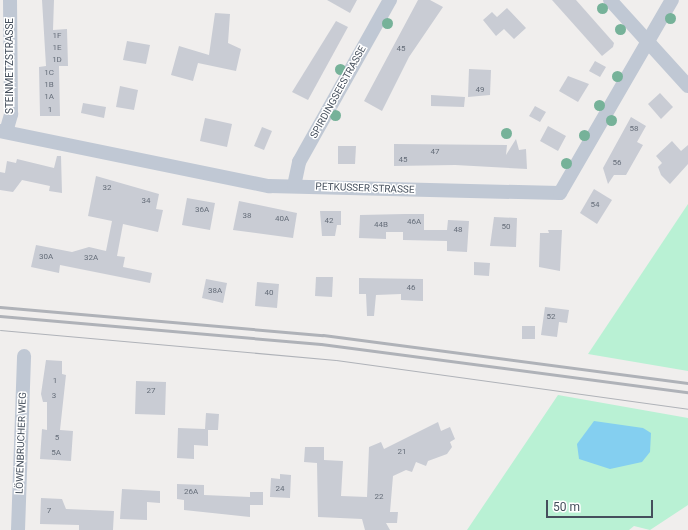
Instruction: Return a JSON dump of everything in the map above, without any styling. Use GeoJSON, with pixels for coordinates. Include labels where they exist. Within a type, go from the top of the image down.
{"type":"FeatureCollection","features":[{"type":"Feature","properties":{"kind":"street","name":"STEINMETZSTRASSE"},"geometry":{"type":"LineString","coordinates":[[3,132],[11,114],[10,0]]}},
{"type":"Feature","properties":{"kind":"street","name":"SPIRDINGSEESTRASSE"},"geometry":{"type":"LineString","coordinates":[[294,186],[299,162],[390,0]]}},
{"type":"Feature","properties":{"kind":"street"},"geometry":{"type":"LineString","coordinates":[[610,0],[688,86]]}},
{"type":"Feature","properties":{"kind":"street"},"geometry":{"type":"LineString","coordinates":[[648,42],[672,0]]}},
{"type":"Feature","properties":{"kind":"street","name":"PETKUSSER STRASSE"},"geometry":{"type":"LineString","coordinates":[[3,132],[269,186],[560,193],[648,42]]}},
{"type":"Feature","properties":{"kind":"street","name":"LÖWENBRUCHER WEG"},"geometry":{"type":"LineString","coordinates":[[18,530],[24,356]]}},
{"type":"Feature","properties":{"kind":"green space"},"geometry":{"type":"Polygon","coordinates":[[[688,204],[688,371],[588,354],[688,204]]]}},
{"type":"Feature","properties":{"kind":"green space"},"geometry":{"type":"Polygon","coordinates":[[[558,395],[688,418],[688,505],[650,530],[634,526],[629,530],[467,530],[558,395]]]}},
{"type":"Feature","properties":{"kind":"water"},"geometry":{"type":"Polygon","coordinates":[[[594,421],[643,428],[651,433],[650,452],[642,462],[610,469],[579,459],[577,444],[594,421]]]}},
{"type":"Feature","properties":{"kind":"building"},"geometry":{"type":"Polygon","coordinates":[[[42,0],[54,0],[53,30],[67,29],[68,66],[59,66],[60,116],[40,116],[39,67],[46,66],[42,0]]]}},
{"type":"Feature","properties":{"kind":"building"},"geometry":{"type":"Polygon","coordinates":[[[327,0],[357,0],[350,13],[327,0]]]}},
{"type":"Feature","properties":{"kind":"building"},"geometry":{"type":"Polygon","coordinates":[[[418,0],[430,0],[443,7],[409,57],[382,111],[364,101],[418,0]]]}},
{"type":"Feature","properties":{"kind":"building"},"geometry":{"type":"Polygon","coordinates":[[[552,0],[576,0],[614,43],[613,47],[602,56],[552,0]]]}},
{"type":"Feature","properties":{"kind":"building"},"geometry":{"type":"Polygon","coordinates":[[[507,8],[526,28],[514,39],[504,29],[496,36],[483,20],[492,12],[497,17],[507,8]]]}},
{"type":"Feature","properties":{"kind":"building"},"geometry":{"type":"Polygon","coordinates":[[[215,13],[230,14],[228,43],[241,49],[236,71],[198,63],[193,81],[171,75],[179,46],[209,55],[215,13]]]}},
{"type":"Feature","properties":{"kind":"building"},"geometry":{"type":"Polygon","coordinates":[[[336,21],[348,27],[308,100],[292,92],[336,21]]]}},
{"type":"Feature","properties":{"kind":"building"},"geometry":{"type":"Polygon","coordinates":[[[127,41],[150,45],[146,64],[123,60],[127,41]]]}},
{"type":"Feature","properties":{"kind":"building"},"geometry":{"type":"Polygon","coordinates":[[[595,61],[606,67],[600,77],[589,71],[595,61]]]}},
{"type":"Feature","properties":{"kind":"building"},"geometry":{"type":"Polygon","coordinates":[[[469,69],[491,70],[490,95],[468,97],[469,69]]]}},
{"type":"Feature","properties":{"kind":"building"},"geometry":{"type":"Polygon","coordinates":[[[568,76],[589,84],[578,102],[559,91],[568,76]]]}},
{"type":"Feature","properties":{"kind":"building"},"geometry":{"type":"Polygon","coordinates":[[[120,86],[138,90],[134,110],[116,107],[120,86]]]}},
{"type":"Feature","properties":{"kind":"building"},"geometry":{"type":"Polygon","coordinates":[[[660,93],[673,107],[661,119],[648,104],[660,93]]]}},
{"type":"Feature","properties":{"kind":"building"},"geometry":{"type":"Polygon","coordinates":[[[431,95],[465,97],[464,107],[431,106],[431,95]]]}},
{"type":"Feature","properties":{"kind":"building"},"geometry":{"type":"Polygon","coordinates":[[[83,103],[106,107],[104,118],[81,113],[83,103]]]}},
{"type":"Feature","properties":{"kind":"building"},"geometry":{"type":"Polygon","coordinates":[[[535,106],[546,112],[540,122],[529,116],[535,106]]]}},
{"type":"Feature","properties":{"kind":"building"},"geometry":{"type":"Polygon","coordinates":[[[631,117],[646,126],[637,142],[643,145],[626,175],[614,175],[608,184],[603,168],[631,117]]]}},
{"type":"Feature","properties":{"kind":"building"},"geometry":{"type":"Polygon","coordinates":[[[205,118],[232,124],[227,147],[200,141],[205,118]]]}},
{"type":"Feature","properties":{"kind":"building"},"geometry":{"type":"Polygon","coordinates":[[[548,126],[566,136],[558,151],[540,141],[548,126]]]}},
{"type":"Feature","properties":{"kind":"building"},"geometry":{"type":"Polygon","coordinates":[[[262,127],[272,131],[264,150],[254,146],[262,127]]]}},
{"type":"Feature","properties":{"kind":"building"},"geometry":{"type":"Polygon","coordinates":[[[516,139],[519,150],[526,149],[527,169],[455,165],[394,166],[394,144],[507,145],[506,155],[516,139]]]}},
{"type":"Feature","properties":{"kind":"building"},"geometry":{"type":"Polygon","coordinates":[[[672,141],[681,151],[688,145],[688,164],[670,184],[661,175],[658,167],[662,163],[656,156],[672,141]]]}},
{"type":"Feature","properties":{"kind":"building"},"geometry":{"type":"Polygon","coordinates":[[[338,146],[356,146],[355,164],[338,164],[338,146]]]}},
{"type":"Feature","properties":{"kind":"building"},"geometry":{"type":"Polygon","coordinates":[[[57,156],[61,156],[62,193],[49,191],[50,186],[22,180],[13,192],[0,190],[0,172],[5,173],[7,161],[16,163],[17,159],[54,168],[57,156]]]}},
{"type":"Feature","properties":{"kind":"building"},"geometry":{"type":"Polygon","coordinates":[[[96,176],[159,194],[156,209],[163,210],[158,232],[123,224],[117,256],[125,257],[123,267],[152,273],[150,283],[60,265],[59,273],[31,267],[36,245],[72,252],[89,247],[106,251],[112,221],[88,216],[96,176]]]}},
{"type":"Feature","properties":{"kind":"building"},"geometry":{"type":"Polygon","coordinates":[[[594,189],[612,200],[597,224],[580,213],[594,189]]]}},
{"type":"Feature","properties":{"kind":"building"},"geometry":{"type":"Polygon","coordinates":[[[187,198],[215,203],[210,230],[182,225],[187,198]]]}},
{"type":"Feature","properties":{"kind":"building"},"geometry":{"type":"Polygon","coordinates":[[[239,201],[297,213],[293,238],[233,230],[239,201]]]}},
{"type":"Feature","properties":{"kind":"building"},"geometry":{"type":"Polygon","coordinates":[[[320,211],[341,211],[341,225],[337,225],[335,236],[322,236],[320,211]]]}},
{"type":"Feature","properties":{"kind":"building"},"geometry":{"type":"Polygon","coordinates":[[[424,214],[424,230],[447,230],[448,220],[469,221],[467,252],[447,251],[447,241],[403,240],[403,232],[386,232],[386,239],[359,238],[360,215],[424,214]]]}},
{"type":"Feature","properties":{"kind":"building"},"geometry":{"type":"Polygon","coordinates":[[[494,217],[517,218],[516,247],[490,246],[494,217]]]}},
{"type":"Feature","properties":{"kind":"building"},"geometry":{"type":"Polygon","coordinates":[[[548,230],[562,230],[560,271],[539,267],[540,233],[549,233],[548,230]]]}},
{"type":"Feature","properties":{"kind":"building"},"geometry":{"type":"Polygon","coordinates":[[[474,262],[490,263],[489,276],[474,275],[474,262]]]}},
{"type":"Feature","properties":{"kind":"building"},"geometry":{"type":"Polygon","coordinates":[[[316,277],[333,277],[332,297],[315,296],[316,277]]]}},
{"type":"Feature","properties":{"kind":"building"},"geometry":{"type":"Polygon","coordinates":[[[359,278],[423,279],[423,301],[401,300],[401,294],[376,295],[374,316],[367,316],[366,294],[359,294],[359,278]]]}},
{"type":"Feature","properties":{"kind":"building"},"geometry":{"type":"Polygon","coordinates":[[[206,279],[227,283],[223,303],[202,298],[206,279]]]}},
{"type":"Feature","properties":{"kind":"building"},"geometry":{"type":"Polygon","coordinates":[[[257,282],[279,284],[277,308],[255,306],[257,282]]]}},
{"type":"Feature","properties":{"kind":"building"},"geometry":{"type":"Polygon","coordinates":[[[545,307],[569,310],[567,323],[559,322],[557,337],[541,335],[545,307]]]}},
{"type":"Feature","properties":{"kind":"building"},"geometry":{"type":"Polygon","coordinates":[[[522,326],[535,326],[535,339],[522,339],[522,326]]]}},
{"type":"Feature","properties":{"kind":"building"},"geometry":{"type":"Polygon","coordinates":[[[46,360],[62,361],[62,374],[66,375],[60,430],[73,431],[71,461],[40,459],[42,429],[47,430],[47,402],[43,402],[41,394],[46,360]]]}},
{"type":"Feature","properties":{"kind":"building"},"geometry":{"type":"Polygon","coordinates":[[[136,381],[166,382],[165,415],[135,414],[136,381]]]}},
{"type":"Feature","properties":{"kind":"building"},"geometry":{"type":"Polygon","coordinates":[[[206,413],[219,414],[218,430],[208,430],[208,446],[194,445],[194,459],[177,458],[178,428],[205,429],[206,413]]]}},
{"type":"Feature","properties":{"kind":"building"},"geometry":{"type":"Polygon","coordinates":[[[438,422],[441,431],[450,427],[455,439],[450,442],[452,447],[447,454],[428,461],[426,466],[416,462],[412,472],[406,470],[393,476],[390,512],[398,512],[397,523],[386,523],[390,530],[365,530],[362,519],[318,517],[317,463],[304,462],[305,447],[324,447],[324,460],[343,461],[341,496],[367,497],[369,447],[381,442],[384,449],[438,422]]]}},
{"type":"Feature","properties":{"kind":"building"},"geometry":{"type":"Polygon","coordinates":[[[280,474],[291,475],[290,498],[270,497],[271,478],[280,479],[280,474]]]}},
{"type":"Feature","properties":{"kind":"building"},"geometry":{"type":"Polygon","coordinates":[[[177,484],[204,485],[204,495],[250,497],[250,492],[263,492],[263,505],[250,505],[250,517],[184,510],[184,500],[177,499],[177,484]]]}},
{"type":"Feature","properties":{"kind":"building"},"geometry":{"type":"Polygon","coordinates":[[[122,489],[160,491],[160,503],[147,502],[147,520],[120,519],[122,489]]]}},
{"type":"Feature","properties":{"kind":"building"},"geometry":{"type":"Polygon","coordinates":[[[41,498],[62,499],[66,509],[114,511],[113,530],[79,530],[79,525],[40,524],[41,498]]]}},
{"type":"Feature","properties":{"kind":"tram line"},"geometry":{"type":"LineString","coordinates":[[0,330],[336,360],[688,409]]}},
{"type":"Feature","properties":{"kind":"railway"},"geometry":{"type":"LineString","coordinates":[[0,307],[323,335],[688,383]]}},
{"type":"Feature","properties":{"kind":"railway"},"geometry":{"type":"LineString","coordinates":[[0,316],[321,344],[688,392]]}}]}
